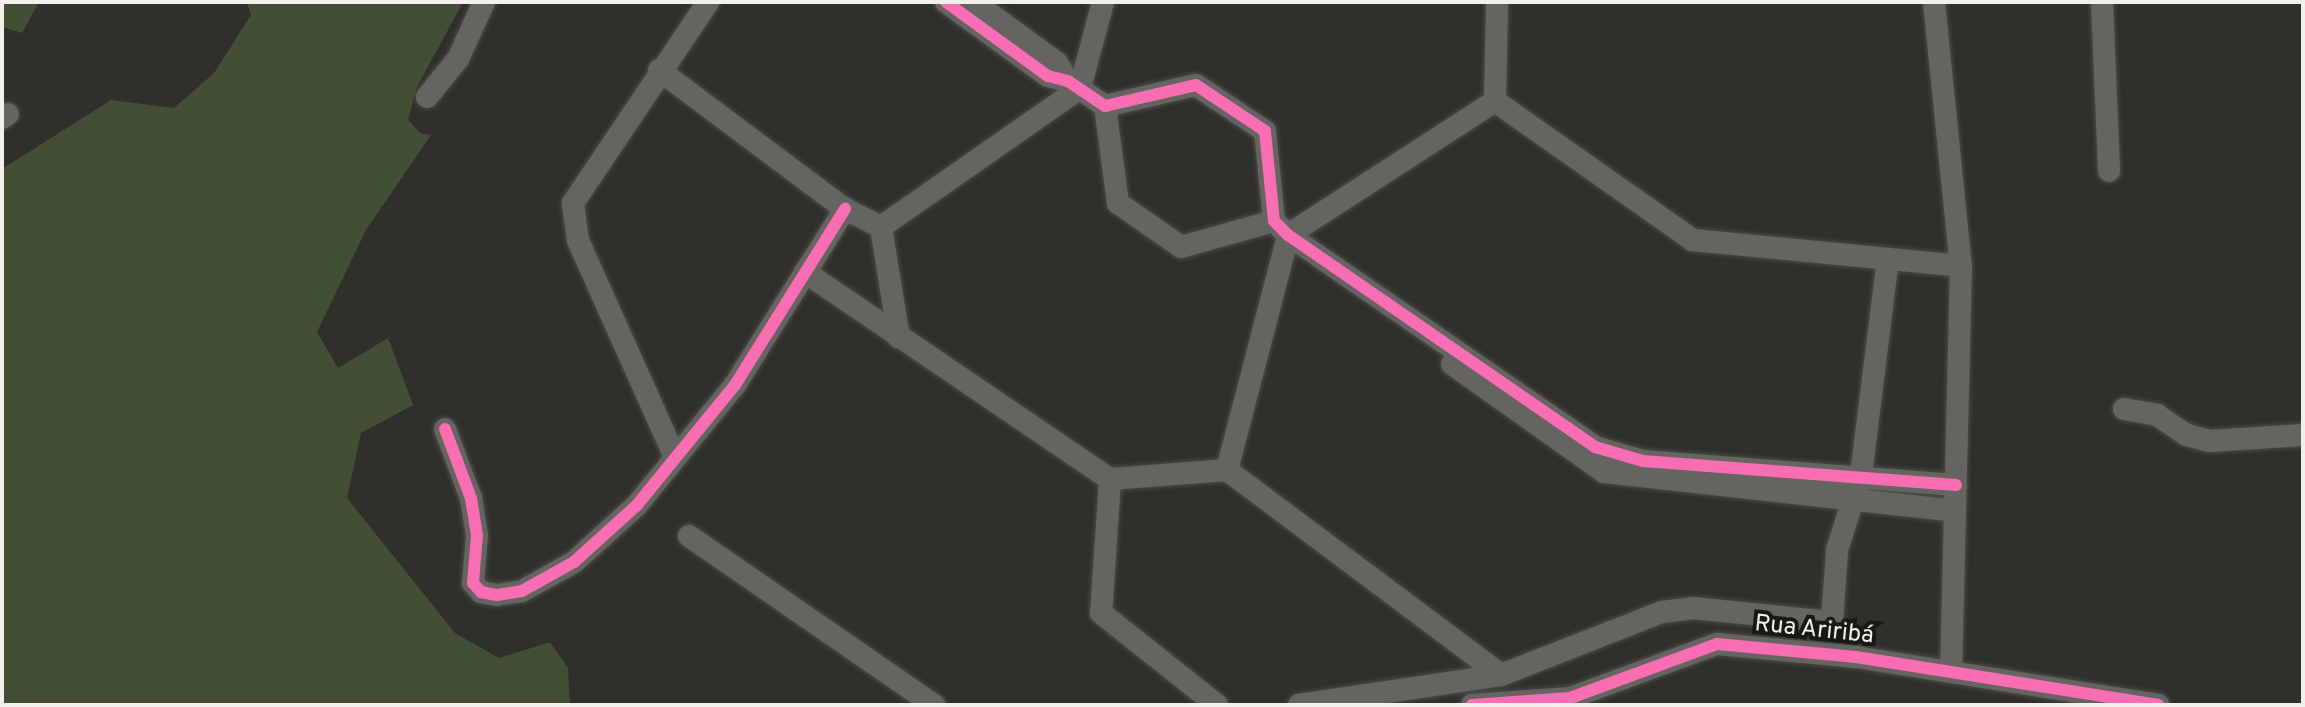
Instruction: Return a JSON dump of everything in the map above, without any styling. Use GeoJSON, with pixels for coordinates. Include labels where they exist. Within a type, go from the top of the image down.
{"type":"FeatureCollection","features":[{"type":"Feature","properties":{"kind":"street"},"geometry":{"type":"LineString","coordinates":[[427,97],[458,59],[484,2]]}},
{"type":"Feature","properties":{"kind":"street"},"geometry":{"type":"LineString","coordinates":[[663,65],[690,2]]}},
{"type":"Feature","properties":{"kind":"street"},"geometry":{"type":"LineString","coordinates":[[674,455],[578,240],[573,203],[708,2]]}},
{"type":"Feature","properties":{"kind":"street"},"geometry":{"type":"LineString","coordinates":[[946,2],[1048,76],[1074,85],[1105,106],[1196,85],[1265,131],[1287,233],[1227,470]]}},
{"type":"Feature","properties":{"kind":"street"},"geometry":{"type":"LineString","coordinates":[[974,2],[1057,63],[1074,85]]}},
{"type":"Feature","properties":{"kind":"street"},"geometry":{"type":"LineString","coordinates":[[881,227],[1074,85],[1103,2]]}},
{"type":"Feature","properties":{"kind":"street"},"geometry":{"type":"LineString","coordinates":[[1934,2],[1961,266],[1951,672]]}},
{"type":"Feature","properties":{"kind":"street"},"geometry":{"type":"LineString","coordinates":[[2102,2],[2109,171]]}},
{"type":"Feature","properties":{"kind":"street"},"geometry":{"type":"LineString","coordinates":[[1492,5],[1495,101]]}},
{"type":"Feature","properties":{"kind":"street"},"geometry":{"type":"LineString","coordinates":[[663,65],[845,209],[881,227]]}},
{"type":"Feature","properties":{"kind":"street"},"geometry":{"type":"LineString","coordinates":[[1105,106],[1118,203],[1181,247],[1287,233],[1495,101]]}},
{"type":"Feature","properties":{"kind":"street"},"geometry":{"type":"LineString","coordinates":[[1495,101],[1693,240],[1961,266]]}},
{"type":"Feature","properties":{"kind":"street"},"geometry":{"type":"LineString","coordinates":[[445,429],[471,498],[477,535],[473,583],[481,592],[497,595],[522,591],[574,562],[637,505],[674,455],[735,385],[845,209]]}},
{"type":"Feature","properties":{"kind":"street"},"geometry":{"type":"LineString","coordinates":[[881,227],[899,338]]}},
{"type":"Feature","properties":{"kind":"street"},"geometry":{"type":"LineString","coordinates":[[1287,233],[1616,457],[1956,485]]}},
{"type":"Feature","properties":{"kind":"street"},"geometry":{"type":"LineString","coordinates":[[1287,233],[1310,260],[1604,472],[1955,511]]}},
{"type":"Feature","properties":{"kind":"street"},"geometry":{"type":"LineString","coordinates":[[1299,705],[1501,675],[1662,612],[1693,608],[1832,622],[1837,550],[1850,498],[1861,475],[1888,259]]}},
{"type":"Feature","properties":{"kind":"street"},"geometry":{"type":"LineString","coordinates":[[805,272],[1110,479],[1227,470],[1501,675]]}},
{"type":"Feature","properties":{"kind":"street"},"geometry":{"type":"LineString","coordinates":[[2124,409],[2157,415],[2187,435],[2209,441],[2303,435]]}},
{"type":"Feature","properties":{"kind":"street"},"geometry":{"type":"LineString","coordinates":[[1110,479],[1101,613],[1217,705]]}},
{"type":"Feature","properties":{"kind":"street"},"geometry":{"type":"LineString","coordinates":[[1837,550],[1849,528],[1877,504]]}},
{"type":"Feature","properties":{"kind":"street"},"geometry":{"type":"LineString","coordinates":[[689,536],[934,705]]}},
{"type":"Feature","properties":{"kind":"street","name":"Rua Ariribá"},"geometry":{"type":"LineString","coordinates":[[1472,705],[1570,698],[1717,644],[1951,672],[2158,705]]}},
{"type":"Feature","properties":{"kind":"green space"},"geometry":{"type":"Polygon","coordinates":[[[2,2],[39,2],[22,33],[2,27],[2,2]]]}},
{"type":"Feature","properties":{"kind":"green space"},"geometry":{"type":"Polygon","coordinates":[[[247,2],[463,2],[417,87],[408,120],[420,133],[431,135],[366,230],[317,332],[338,368],[388,338],[413,405],[361,433],[347,498],[455,633],[499,658],[550,642],[568,668],[570,705],[2,705],[2,169],[111,100],[174,108],[214,73],[251,15],[247,2]]]}},
{"type":"Feature","properties":{"kind":"cycle path"},"geometry":{"type":"LineString","coordinates":[[946,2],[1048,76],[1068,81],[1105,106],[1196,85],[1265,131],[1274,221],[1288,235],[1595,447],[1643,461],[1956,485]]}},
{"type":"Feature","properties":{"kind":"cycle path"},"geometry":{"type":"LineString","coordinates":[[445,429],[471,498],[477,535],[473,583],[481,592],[497,595],[522,591],[574,562],[637,505],[735,385],[845,209]]}},
{"type":"Feature","properties":{"kind":"cycle path"},"geometry":{"type":"LineString","coordinates":[[1472,705],[1570,698],[1717,644],[1856,657],[2158,705]]}}]}
